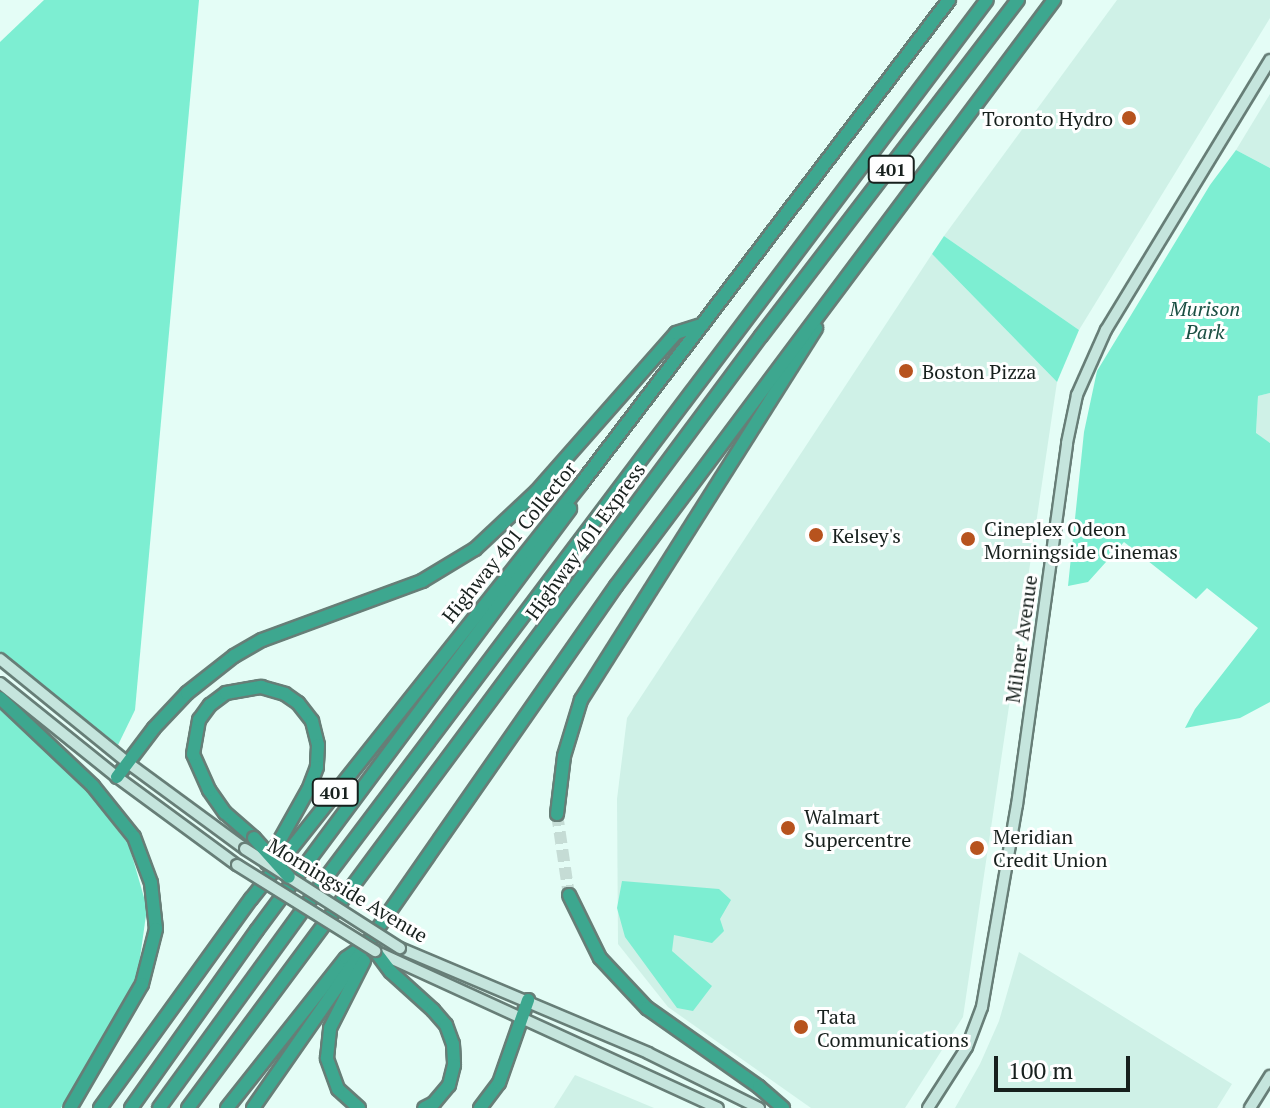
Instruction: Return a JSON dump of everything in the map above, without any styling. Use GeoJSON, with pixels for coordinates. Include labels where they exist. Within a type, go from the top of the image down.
{"type":"FeatureCollection","features":[{"type":"Feature","properties":{"kind":"highway","name":"Highway 401 Collector"},"geometry":{"type":"LineString","coordinates":[[100,1108],[251,899],[581,484],[949,0]]}},
{"type":"Feature","properties":{"kind":"highway","name":"Highway 401 Express"},"geometry":{"type":"LineString","coordinates":[[159,1108],[337,862],[987,0]]}},
{"type":"Feature","properties":{"kind":"highway","name":"Highway 401 Express"},"geometry":{"type":"LineString","coordinates":[[188,1108],[761,336],[1018,0]]}},
{"type":"Feature","properties":{"kind":"highway","name":"401"},"geometry":{"type":"LineString","coordinates":[[253,1108],[374,946],[616,586],[1054,0]]}},
{"type":"Feature","properties":{"kind":"highway"},"geometry":{"type":"LineString","coordinates":[[557,814],[564,756],[581,700],[874,237]]}},
{"type":"Feature","properties":{"kind":"highway"},"geometry":{"type":"LineString","coordinates":[[117,777],[187,693],[234,656],[262,640],[422,581],[475,549],[536,492],[676,333],[703,324]]}},
{"type":"Feature","properties":{"kind":"highway"},"geometry":{"type":"LineString","coordinates":[[131,1108],[257,930],[574,505],[581,484]]}},
{"type":"Feature","properties":{"kind":"highway"},"geometry":{"type":"LineString","coordinates":[[251,899],[255,884],[308,790],[317,767],[318,745],[312,721],[298,703],[285,694],[261,687],[226,693],[210,705],[199,720],[193,754],[209,790],[225,813],[254,838],[289,877]]}},
{"type":"Feature","properties":{"kind":"highway"},"geometry":{"type":"LineString","coordinates":[[0,698],[93,786],[134,837],[151,883],[156,929],[142,984],[70,1108]]}},
{"type":"Feature","properties":{"kind":"highway"},"geometry":{"type":"LineString","coordinates":[[569,895],[600,958],[647,1008],[759,1087],[783,1108]]}},
{"type":"Feature","properties":{"kind":"highway"},"geometry":{"type":"LineString","coordinates":[[374,946],[446,1025],[453,1044],[454,1065],[449,1085],[434,1103],[424,1108]]}},
{"type":"Feature","properties":{"kind":"highway"},"geometry":{"type":"LineString","coordinates":[[227,1108],[346,958],[374,946]]}},
{"type":"Feature","properties":{"kind":"highway"},"geometry":{"type":"LineString","coordinates":[[359,1108],[338,1089],[327,1058],[330,1028],[374,946]]}},
{"type":"Feature","properties":{"kind":"highway"},"geometry":{"type":"LineString","coordinates":[[480,1108],[499,1083],[528,1000]]}},
{"type":"Feature","properties":{"kind":"main road","name":"Milner Avenue"},"geometry":{"type":"LineString","coordinates":[[928,1108],[967,1047],[982,1007],[997,927],[1067,443],[1077,395],[1106,330],[1270,60]]}},
{"type":"Feature","properties":{"kind":"main road","name":"Morningside Avenue"},"geometry":{"type":"LineString","coordinates":[[0,659],[128,763],[245,849],[400,948],[648,1053],[759,1108]]}},
{"type":"Feature","properties":{"kind":"main road","name":"Morningside Avenue"},"geometry":{"type":"LineString","coordinates":[[0,683],[117,777],[237,865],[374,946]]}},
{"type":"Feature","properties":{"kind":"main road","name":"Morningside Avenue"},"geometry":{"type":"LineString","coordinates":[[390,965],[636,1068],[718,1108]]}},
{"type":"Feature","properties":{"kind":"main road","name":"Milner Avenue"},"geometry":{"type":"LineString","coordinates":[[935,1108],[951,1074]]}},
{"type":"Feature","properties":{"kind":"main road"},"geometry":{"type":"LineString","coordinates":[[1250,1108],[1270,1076]]}},
{"type":"Feature","properties":{"kind":"shaded area"},"geometry":{"type":"Polygon","coordinates":[[[1117,0],[1270,0],[1270,18],[1079,330],[944,236],[1117,0]]]}},
{"type":"Feature","properties":{"kind":"shaded area"},"geometry":{"type":"Polygon","coordinates":[[[1270,94],[1270,168],[1236,150],[1270,94]]]}},
{"type":"Feature","properties":{"kind":"shaded area"},"geometry":{"type":"Polygon","coordinates":[[[932,254],[1057,382],[963,1017],[905,1108],[811,1108],[668,1007],[618,944],[617,799],[627,718],[932,254]]]}},
{"type":"Feature","properties":{"kind":"shaded area"},"geometry":{"type":"Polygon","coordinates":[[[1270,393],[1270,443],[1256,434],[1258,396],[1270,393]]]}},
{"type":"Feature","properties":{"kind":"shaded area"},"geometry":{"type":"Polygon","coordinates":[[[1019,952],[1232,1084],[1217,1108],[955,1108],[980,1064],[999,1021],[1019,952]]]}},
{"type":"Feature","properties":{"kind":"shaded area"},"geometry":{"type":"Polygon","coordinates":[[[575,1075],[654,1108],[554,1108],[575,1075]]]}},
{"type":"Feature","properties":{"kind":"green space"},"geometry":{"type":"Polygon","coordinates":[[[44,0],[199,0],[135,710],[118,745],[0,652],[0,42],[44,0]]]}},
{"type":"Feature","properties":{"kind":"green space","name":"Murison Park"},"geometry":{"type":"Polygon","coordinates":[[[1236,150],[1270,168],[1270,393],[1258,396],[1256,433],[1270,443],[1270,702],[1240,718],[1185,728],[1195,709],[1258,628],[1207,588],[1196,599],[1124,542],[1088,582],[1068,586],[1084,432],[1097,371],[1210,185],[1236,150]]]}},
{"type":"Feature","properties":{"kind":"green space"},"geometry":{"type":"Polygon","coordinates":[[[944,236],[1079,330],[1057,382],[932,254],[944,236]]]}},
{"type":"Feature","properties":{"kind":"green space"},"geometry":{"type":"Polygon","coordinates":[[[0,703],[91,796],[129,845],[147,908],[138,972],[119,1014],[61,1108],[0,1108],[0,703]]]}},
{"type":"Feature","properties":{"kind":"green space"},"geometry":{"type":"Polygon","coordinates":[[[622,881],[719,889],[731,900],[720,919],[724,931],[712,943],[674,935],[672,951],[712,986],[693,1011],[677,1008],[625,937],[617,908],[622,881]]]}},
{"type":"Feature","properties":{"kind":"tunnel"},"geometry":{"type":"LineString","coordinates":[[557,814],[569,895]]}},
{"type":"Feature","properties":{"kind":"place","name":"Toronto Hydro"},"geometry":{"type":"Point","coordinates":[1129,118]}},
{"type":"Feature","properties":{"kind":"place","name":"Boston Pizza"},"geometry":{"type":"Point","coordinates":[906,371]}},
{"type":"Feature","properties":{"kind":"place","name":"Kelsey's"},"geometry":{"type":"Point","coordinates":[816,535]}},
{"type":"Feature","properties":{"kind":"place","name":"Cineplex Odeon Morningside Cinemas"},"geometry":{"type":"Point","coordinates":[968,539]}},
{"type":"Feature","properties":{"kind":"place","name":"Walmart Supercentre"},"geometry":{"type":"Point","coordinates":[788,828]}},
{"type":"Feature","properties":{"kind":"place","name":"Meridian Credit Union"},"geometry":{"type":"Point","coordinates":[977,848]}},
{"type":"Feature","properties":{"kind":"place","name":"Tata Communications"},"geometry":{"type":"Point","coordinates":[801,1027]}}]}
